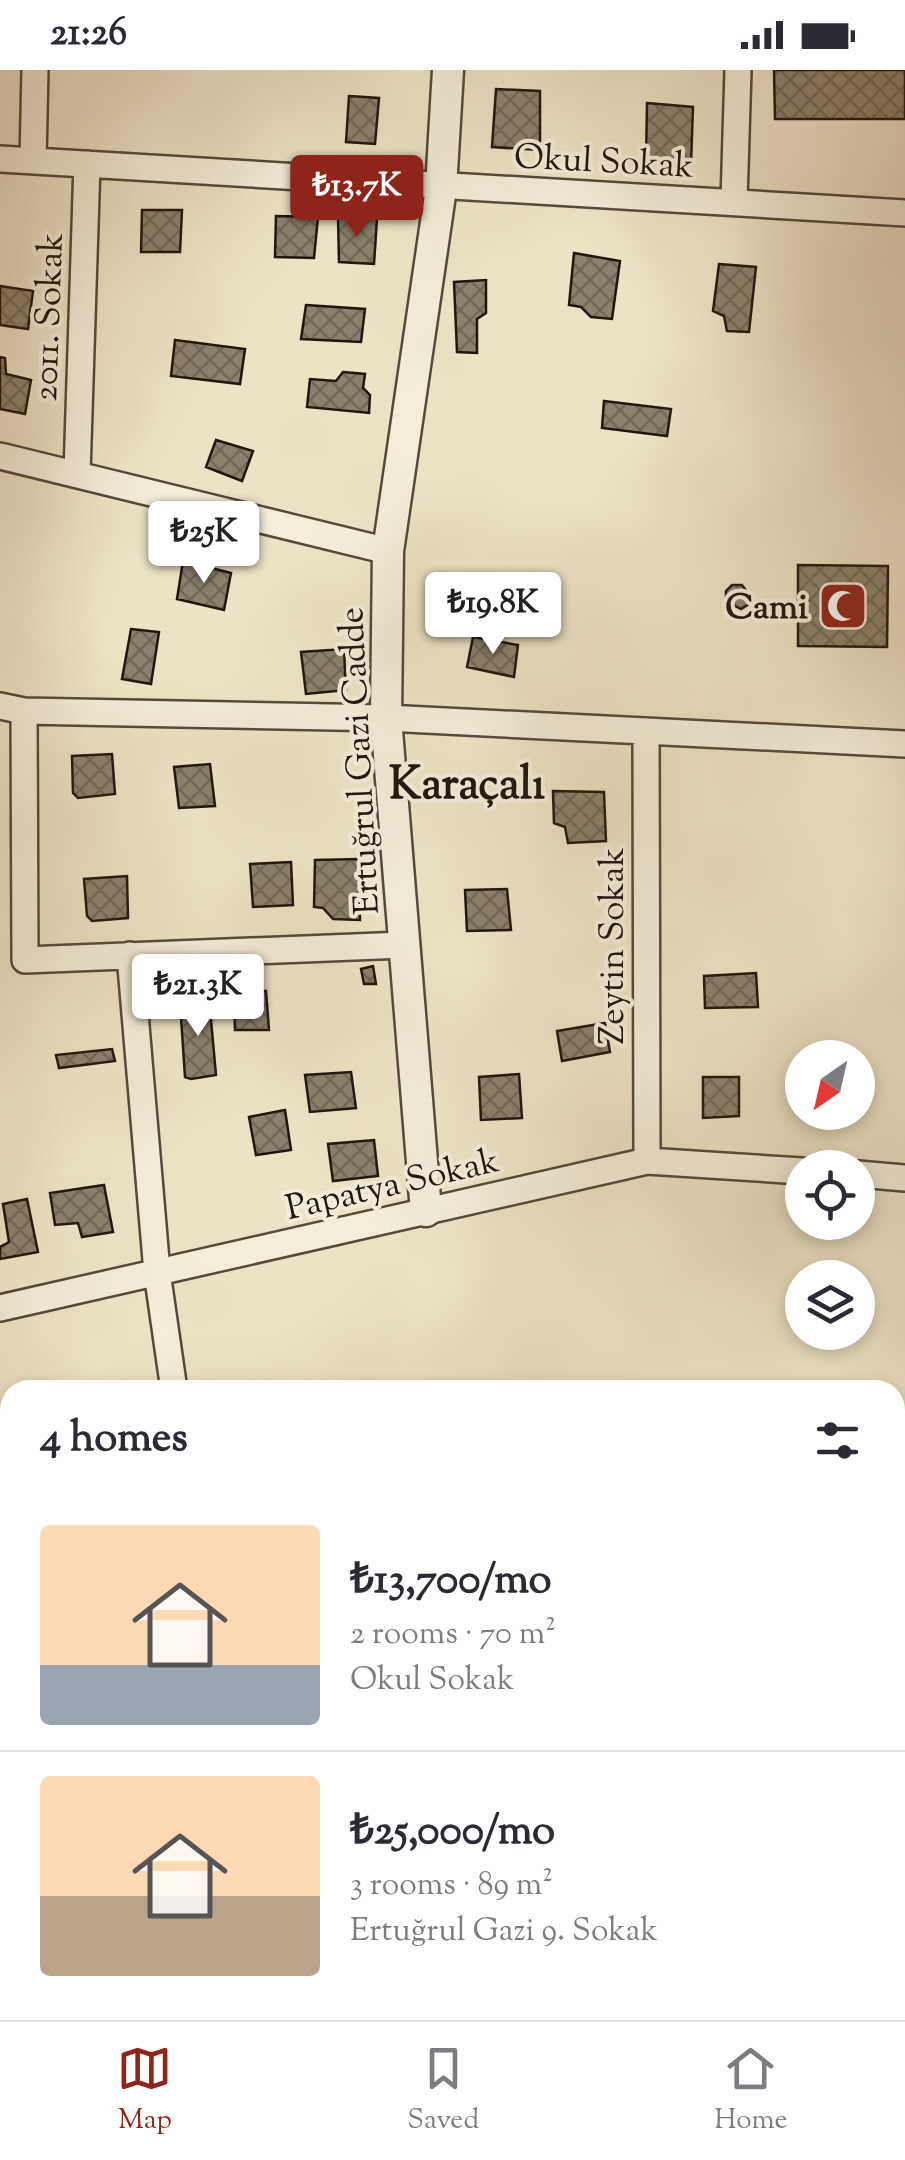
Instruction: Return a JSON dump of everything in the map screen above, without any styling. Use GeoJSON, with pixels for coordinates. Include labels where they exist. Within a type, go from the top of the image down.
{"type":"FeatureCollection","features":[{"type":"Feature","properties":{"kind":"street"},"geometry":{"type":"LineString","coordinates":[[33,160],[35,70]]}},
{"type":"Feature","properties":{"kind":"street","name":"Ertuğrul Gazi Cadde"},"geometry":{"type":"LineString","coordinates":[[426,1211],[386,718],[388,551],[441,188],[448,70]]}},
{"type":"Feature","properties":{"kind":"street"},"geometry":{"type":"LineString","coordinates":[[734,201],[738,70]]}},
{"type":"Feature","properties":{"kind":"street","name":"Okul Sokak"},"geometry":{"type":"LineString","coordinates":[[0,159],[905,214]]}},
{"type":"Feature","properties":{"kind":"street","name":"2011. Sokak"},"geometry":{"type":"LineString","coordinates":[[77,473],[88,164]]}},
{"type":"Feature","properties":{"kind":"street"},"geometry":{"type":"LineString","coordinates":[[0,456],[388,551]]}},
{"type":"Feature","properties":{"kind":"street"},"geometry":{"type":"LineString","coordinates":[[404,944],[25,960],[12,708],[386,718],[905,744]]}},
{"type":"Feature","properties":{"kind":"street","name":"Zeytin Sokak"},"geometry":{"type":"LineString","coordinates":[[646,731],[647,1161]]}},
{"type":"Feature","properties":{"kind":"street"},"geometry":{"type":"LineString","coordinates":[[130,954],[157,1272],[173,1380]]}},
{"type":"Feature","properties":{"kind":"street","name":"Papatya Sokak"},"geometry":{"type":"LineString","coordinates":[[0,1308],[647,1161],[785,1170]]}},
{"type":"Feature","properties":{"kind":"street"},"geometry":{"type":"LineString","coordinates":[[875,1175],[905,1178]]}},
{"type":"Feature","properties":{"kind":"building"},"geometry":{"type":"Polygon","coordinates":[[[774,70],[905,70],[905,119],[775,119],[774,70]]]}},
{"type":"Feature","properties":{"kind":"building"},"geometry":{"type":"Polygon","coordinates":[[[496,89],[540,91],[540,150],[492,147],[496,89]]]}},
{"type":"Feature","properties":{"kind":"building"},"geometry":{"type":"Polygon","coordinates":[[[349,96],[379,98],[375,144],[346,142],[349,96]]]}},
{"type":"Feature","properties":{"kind":"building"},"geometry":{"type":"Polygon","coordinates":[[[647,103],[693,107],[691,164],[646,161],[647,103]]]}},
{"type":"Feature","properties":{"kind":"building"},"geometry":{"type":"Polygon","coordinates":[[[142,210],[182,210],[180,252],[141,252],[142,210]]]}},
{"type":"Feature","properties":{"kind":"building"},"geometry":{"type":"Polygon","coordinates":[[[276,216],[318,217],[314,258],[275,257],[276,216]]]}},
{"type":"Feature","properties":{"kind":"building"},"geometry":{"type":"Polygon","coordinates":[[[338,217],[377,219],[374,264],[339,262],[338,217]]]}},
{"type":"Feature","properties":{"kind":"building"},"geometry":{"type":"Polygon","coordinates":[[[574,253],[620,261],[612,319],[591,317],[581,307],[569,305],[574,253]]]}},
{"type":"Feature","properties":{"kind":"building"},"geometry":{"type":"Polygon","coordinates":[[[719,264],[756,267],[749,332],[727,331],[724,316],[713,311],[719,264]]]}},
{"type":"Feature","properties":{"kind":"building"},"geometry":{"type":"Polygon","coordinates":[[[486,280],[486,313],[477,319],[477,353],[457,352],[454,282],[486,280]]]}},
{"type":"Feature","properties":{"kind":"building"},"geometry":{"type":"Polygon","coordinates":[[[0,286],[33,291],[28,329],[0,325],[0,286]]]}},
{"type":"Feature","properties":{"kind":"building"},"geometry":{"type":"Polygon","coordinates":[[[306,305],[365,309],[361,342],[301,339],[306,305]]]}},
{"type":"Feature","properties":{"kind":"building"},"geometry":{"type":"Polygon","coordinates":[[[175,340],[245,349],[240,384],[171,376],[175,340]]]}},
{"type":"Feature","properties":{"kind":"building"},"geometry":{"type":"Polygon","coordinates":[[[0,357],[5,358],[6,374],[31,380],[25,414],[0,409],[0,357]]]}},
{"type":"Feature","properties":{"kind":"building"},"geometry":{"type":"Polygon","coordinates":[[[343,372],[365,374],[363,388],[370,395],[369,413],[307,407],[310,379],[336,381],[343,372]]]}},
{"type":"Feature","properties":{"kind":"building"},"geometry":{"type":"Polygon","coordinates":[[[604,401],[671,409],[667,436],[602,428],[604,401]]]}},
{"type":"Feature","properties":{"kind":"building"},"geometry":{"type":"Polygon","coordinates":[[[216,440],[253,451],[242,481],[206,467],[216,440]]]}},
{"type":"Feature","properties":{"kind":"building"},"geometry":{"type":"Polygon","coordinates":[[[183,561],[231,573],[224,610],[177,599],[183,561]]]}},
{"type":"Feature","properties":{"kind":"building","name":"Cami"},"geometry":{"type":"Polygon","coordinates":[[[798,565],[888,566],[887,647],[798,646],[798,565]]]}},
{"type":"Feature","properties":{"kind":"building"},"geometry":{"type":"Polygon","coordinates":[[[732,585],[742,585],[748,593],[749,604],[741,609],[726,601],[726,591],[732,585]]]}},
{"type":"Feature","properties":{"kind":"building"},"geometry":{"type":"Polygon","coordinates":[[[131,629],[159,632],[151,684],[122,679],[131,629]]]}},
{"type":"Feature","properties":{"kind":"building"},"geometry":{"type":"Polygon","coordinates":[[[473,637],[518,645],[514,677],[467,667],[473,637]]]}},
{"type":"Feature","properties":{"kind":"building"},"geometry":{"type":"Polygon","coordinates":[[[344,649],[346,690],[306,694],[301,652],[344,649]]]}},
{"type":"Feature","properties":{"kind":"building"},"geometry":{"type":"Polygon","coordinates":[[[112,754],[115,794],[78,798],[73,793],[72,756],[112,754]]]}},
{"type":"Feature","properties":{"kind":"building"},"geometry":{"type":"Polygon","coordinates":[[[210,764],[215,806],[179,808],[174,767],[210,764]]]}},
{"type":"Feature","properties":{"kind":"building"},"geometry":{"type":"Polygon","coordinates":[[[553,791],[604,792],[606,841],[568,843],[565,827],[554,823],[553,791]]]}},
{"type":"Feature","properties":{"kind":"building"},"geometry":{"type":"Polygon","coordinates":[[[359,859],[360,920],[333,919],[323,908],[314,907],[315,860],[359,859]]]}},
{"type":"Feature","properties":{"kind":"building"},"geometry":{"type":"Polygon","coordinates":[[[291,862],[293,905],[253,907],[250,864],[291,862]]]}},
{"type":"Feature","properties":{"kind":"building"},"geometry":{"type":"Polygon","coordinates":[[[127,876],[128,918],[92,921],[87,916],[84,879],[127,876]]]}},
{"type":"Feature","properties":{"kind":"building"},"geometry":{"type":"Polygon","coordinates":[[[507,889],[511,930],[467,931],[465,890],[507,889]]]}},
{"type":"Feature","properties":{"kind":"building"},"geometry":{"type":"Polygon","coordinates":[[[373,966],[376,984],[364,984],[361,969],[373,966]]]}},
{"type":"Feature","properties":{"kind":"building"},"geometry":{"type":"Polygon","coordinates":[[[756,973],[758,1007],[705,1008],[704,976],[756,973]]]}},
{"type":"Feature","properties":{"kind":"building"},"geometry":{"type":"Polygon","coordinates":[[[234,991],[266,991],[269,1030],[235,1030],[234,991]]]}},
{"type":"Feature","properties":{"kind":"building"},"geometry":{"type":"Polygon","coordinates":[[[209,998],[216,1075],[191,1079],[185,1077],[180,1002],[209,998]]]}},
{"type":"Feature","properties":{"kind":"building"},"geometry":{"type":"Polygon","coordinates":[[[605,1023],[610,1052],[562,1061],[557,1031],[605,1023]]]}},
{"type":"Feature","properties":{"kind":"building"},"geometry":{"type":"Polygon","coordinates":[[[112,1049],[115,1061],[59,1068],[56,1055],[112,1049]]]}},
{"type":"Feature","properties":{"kind":"building"},"geometry":{"type":"Polygon","coordinates":[[[351,1072],[356,1108],[310,1112],[305,1075],[351,1072]]]}},
{"type":"Feature","properties":{"kind":"building"},"geometry":{"type":"Polygon","coordinates":[[[519,1074],[522,1118],[481,1120],[479,1077],[519,1074]]]}},
{"type":"Feature","properties":{"kind":"building"},"geometry":{"type":"Polygon","coordinates":[[[703,1077],[739,1077],[739,1116],[703,1118],[703,1077]]]}},
{"type":"Feature","properties":{"kind":"building"},"geometry":{"type":"Polygon","coordinates":[[[285,1110],[291,1150],[256,1155],[249,1117],[285,1110]]]}},
{"type":"Feature","properties":{"kind":"building"},"geometry":{"type":"Polygon","coordinates":[[[374,1140],[378,1176],[333,1181],[328,1144],[374,1140]]]}},
{"type":"Feature","properties":{"kind":"building"},"geometry":{"type":"Polygon","coordinates":[[[104,1185],[113,1232],[82,1237],[78,1223],[55,1225],[50,1193],[104,1185]]]}},
{"type":"Feature","properties":{"kind":"building"},"geometry":{"type":"Polygon","coordinates":[[[27,1199],[38,1252],[0,1259],[0,1247],[9,1242],[3,1204],[27,1199]]]}},
{"type":"Feature","properties":{"kind":"place","name":"Cami"},"geometry":{"type":"Point","coordinates":[843,606]}},
{"type":"Feature","properties":{"kind":"district","name":"Karaçalı"},"geometry":{"type":"Point","coordinates":[467,782]}}]}
